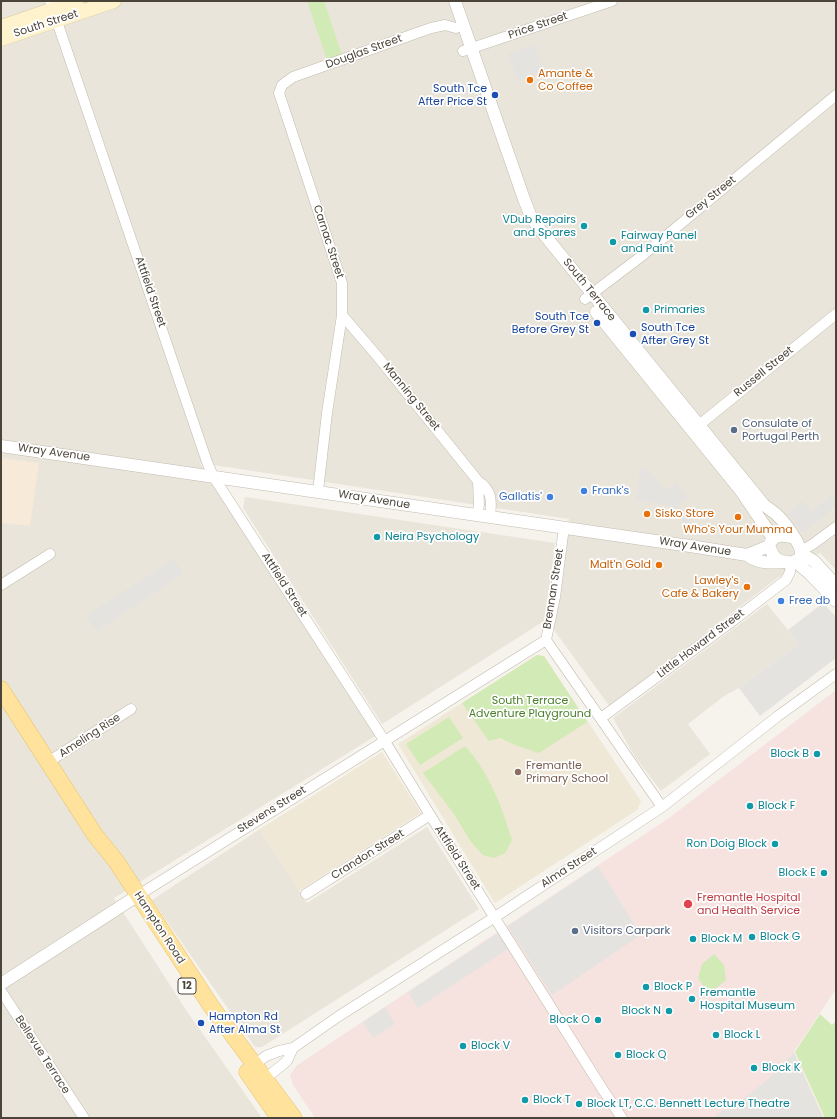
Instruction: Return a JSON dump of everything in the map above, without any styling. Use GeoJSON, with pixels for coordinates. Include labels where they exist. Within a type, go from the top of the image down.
{"type":"FeatureCollection","features":[{"type":"Feature","properties":{"kind":"main road","name":"South Street"},"geometry":{"type":"LineString","coordinates":[[1,27],[77,1]]}},
{"type":"Feature","properties":{"kind":"main road","name":"South Street"},"geometry":{"type":"LineString","coordinates":[[1,39],[54,10],[114,1]]}},
{"type":"Feature","properties":{"kind":"main road","name":"Hampton Road"},"geometry":{"type":"LineString","coordinates":[[1,689],[95,835],[111,870],[133,898],[250,1068],[294,1118]]}},
{"type":"Feature","properties":{"kind":"main road","name":"Hampton Road"},"geometry":{"type":"LineString","coordinates":[[261,1082],[279,1118]]}},
{"type":"Feature","properties":{"kind":"street","name":"South Terrace"},"geometry":{"type":"LineString","coordinates":[[446,1],[456,28],[467,50],[531,217],[588,296],[695,428],[764,505],[782,520],[794,538],[795,558],[776,558],[771,542],[741,491],[695,428]]}},
{"type":"Feature","properties":{"kind":"street","name":"South Terrace"},"geometry":{"type":"LineString","coordinates":[[455,1],[467,50]]}},
{"type":"Feature","properties":{"kind":"street","name":"Price Street"},"geometry":{"type":"LineString","coordinates":[[467,50],[612,1]]}},
{"type":"Feature","properties":{"kind":"street","name":"Attfield Street"},"geometry":{"type":"LineString","coordinates":[[54,10],[213,476],[384,740],[430,816],[622,1118]]}},
{"type":"Feature","properties":{"kind":"street","name":"Douglas Street"},"geometry":{"type":"LineString","coordinates":[[279,93],[282,86],[293,78],[431,28],[445,25],[456,28]]}},
{"type":"Feature","properties":{"kind":"street","name":"Carnac Street"},"geometry":{"type":"LineString","coordinates":[[279,93],[342,283],[342,315],[327,413],[318,491]]}},
{"type":"Feature","properties":{"kind":"street","name":"Grey Street"},"geometry":{"type":"LineString","coordinates":[[588,296],[643,255],[836,95]]}},
{"type":"Feature","properties":{"kind":"street","name":"Russell Street"},"geometry":{"type":"LineString","coordinates":[[695,428],[836,314]]}},
{"type":"Feature","properties":{"kind":"street","name":"Manning Street"},"geometry":{"type":"LineString","coordinates":[[342,315],[378,357],[478,481],[485,485],[492,501],[490,516]]}},
{"type":"Feature","properties":{"kind":"street","name":"Wray Avenue"},"geometry":{"type":"LineString","coordinates":[[1,446],[682,544],[747,555],[753,560],[764,562],[775,563],[795,558]]}},
{"type":"Feature","properties":{"kind":"street"},"geometry":{"type":"LineString","coordinates":[[477,515],[479,505],[478,481]]}},
{"type":"Feature","properties":{"kind":"street","name":"Brennan Street"},"geometry":{"type":"LineString","coordinates":[[564,527],[555,597],[546,640],[662,807]]}},
{"type":"Feature","properties":{"kind":"street"},"geometry":{"type":"LineString","coordinates":[[795,558],[836,527]]}},
{"type":"Feature","properties":{"kind":"street"},"geometry":{"type":"LineString","coordinates":[[747,555],[779,536],[784,535],[794,538]]}},
{"type":"Feature","properties":{"kind":"street"},"geometry":{"type":"LineString","coordinates":[[1,585],[50,554]]}},
{"type":"Feature","properties":{"kind":"street"},"geometry":{"type":"LineString","coordinates":[[795,558],[814,561],[836,585]]}},
{"type":"Feature","properties":{"kind":"street"},"geometry":{"type":"LineString","coordinates":[[795,558],[836,601]]}},
{"type":"Feature","properties":{"kind":"street","name":"Little Howard Street"},"geometry":{"type":"LineString","coordinates":[[601,718],[730,624],[786,580],[795,558]]}},
{"type":"Feature","properties":{"kind":"street","name":"Stevens Street"},"geometry":{"type":"LineString","coordinates":[[1,984],[133,898],[546,640]]}},
{"type":"Feature","properties":{"kind":"street","name":"Alma Street"},"geometry":{"type":"LineString","coordinates":[[250,1068],[266,1056],[293,1048],[338,1016],[495,917],[662,807],[836,674]]}},
{"type":"Feature","properties":{"kind":"street","name":"Ameling Rise"},"geometry":{"type":"LineString","coordinates":[[48,762],[131,709]]}},
{"type":"Feature","properties":{"kind":"street","name":"Crandon Street"},"geometry":{"type":"LineString","coordinates":[[306,894],[430,816]]}},
{"type":"Feature","properties":{"kind":"street","name":"Bellevue Terrace"},"geometry":{"type":"LineString","coordinates":[[1,991],[84,1118]]}},
{"type":"Feature","properties":{"kind":"street","name":"Alma Street"},"geometry":{"type":"LineString","coordinates":[[261,1082],[287,1061],[293,1048]]}},
{"type":"Feature","properties":{"kind":"shaded area"},"geometry":{"type":"Polygon","coordinates":[[[1,1],[836,1],[836,570],[820,553],[776,579],[610,707],[549,623],[569,519],[200,463],[377,735],[114,898],[186,1010],[262,1118],[1,1118],[1,1]]]}},
{"type":"Feature","properties":{"kind":"shaded area"},"geometry":{"type":"Polygon","coordinates":[[[534,45],[544,72],[518,81],[508,54],[534,45]]]}},
{"type":"Feature","properties":{"kind":"shaded area"},"geometry":{"type":"Polygon","coordinates":[[[1,458],[39,463],[30,526],[1,523],[1,458]]]}},
{"type":"Feature","properties":{"kind":"shaded area"},"geometry":{"type":"Polygon","coordinates":[[[647,468],[666,491],[676,483],[688,498],[678,506],[694,526],[690,530],[670,506],[636,500],[640,470],[647,468]]]}},
{"type":"Feature","properties":{"kind":"shaded area"},"geometry":{"type":"Polygon","coordinates":[[[831,496],[836,501],[836,506],[803,533],[787,513],[802,501],[811,512],[831,496]]]}},
{"type":"Feature","properties":{"kind":"shaded area"},"geometry":{"type":"Polygon","coordinates":[[[245,497],[555,543],[544,621],[382,724],[243,508],[245,497]]]}},
{"type":"Feature","properties":{"kind":"shaded area"},"geometry":{"type":"Polygon","coordinates":[[[174,559],[183,574],[97,631],[86,616],[174,559]]]}},
{"type":"Feature","properties":{"kind":"shaded area"},"geometry":{"type":"Polygon","coordinates":[[[823,603],[836,617],[836,658],[760,716],[739,688],[799,644],[788,630],[823,603]]]}},
{"type":"Feature","properties":{"kind":"shaded area"},"geometry":{"type":"Polygon","coordinates":[[[767,604],[799,644],[739,688],[724,696],[688,724],[710,754],[661,791],[635,757],[613,718],[767,604]]]}},
{"type":"Feature","properties":{"kind":"shaded area","name":"Fremantle Primary School"},"geometry":{"type":"Polygon","coordinates":[[[537,655],[544,656],[641,801],[637,810],[495,903],[398,744],[537,655]]]}},
{"type":"Feature","properties":{"kind":"shaded area","name":"Fremantle Hospital and Health Service"},"geometry":{"type":"Polygon","coordinates":[[[836,690],[836,989],[794,1052],[824,1118],[315,1118],[293,1085],[290,1075],[296,1066],[669,818],[836,690]]]}},
{"type":"Feature","properties":{"kind":"shaded area"},"geometry":{"type":"Polygon","coordinates":[[[382,752],[421,813],[299,891],[260,829],[382,752]]]}},
{"type":"Feature","properties":{"kind":"shaded area"},"geometry":{"type":"Polygon","coordinates":[[[427,827],[479,909],[262,1047],[255,1047],[152,900],[260,829],[307,903],[427,827]]]}},
{"type":"Feature","properties":{"kind":"shaded area","name":"Visitors Carpark"},"geometry":{"type":"Polygon","coordinates":[[[598,866],[641,935],[552,995],[508,926],[598,866]]]}},
{"type":"Feature","properties":{"kind":"shaded area"},"geometry":{"type":"Polygon","coordinates":[[[498,933],[508,949],[418,1008],[408,992],[498,933]]]}},
{"type":"Feature","properties":{"kind":"shaded area"},"geometry":{"type":"Polygon","coordinates":[[[385,1007],[395,1024],[373,1038],[363,1022],[385,1007]]]}},
{"type":"Feature","properties":{"kind":"shaded area"},"geometry":{"type":"Polygon","coordinates":[[[794,1053],[823,1118],[713,1118],[723,1110],[729,1110],[766,1081],[794,1053]]]}},
{"type":"Feature","properties":{"kind":"green space"},"geometry":{"type":"Polygon","coordinates":[[[307,1],[324,1],[342,55],[327,60],[307,1]]]}},
{"type":"Feature","properties":{"kind":"green space","name":"South Terrace Adventure Playground"},"geometry":{"type":"Polygon","coordinates":[[[537,655],[544,656],[587,722],[539,753],[500,738],[489,741],[462,703],[537,655]]]}},
{"type":"Feature","properties":{"kind":"green space"},"geometry":{"type":"Polygon","coordinates":[[[449,717],[463,738],[420,765],[406,744],[449,717]]]}},
{"type":"Feature","properties":{"kind":"green space"},"geometry":{"type":"Polygon","coordinates":[[[465,746],[474,756],[494,790],[512,840],[505,853],[494,858],[483,855],[471,842],[454,814],[423,773],[465,746]]]}},
{"type":"Feature","properties":{"kind":"green space"},"geometry":{"type":"Polygon","coordinates":[[[714,954],[724,965],[726,980],[709,994],[698,978],[702,964],[714,954]]]}},
{"type":"Feature","properties":{"kind":"green space"},"geometry":{"type":"Polygon","coordinates":[[[820,1014],[832,1025],[836,1021],[836,1118],[825,1118],[795,1052],[820,1014]]]}},
{"type":"Feature","properties":{"kind":"place","name":"Amante & Co Coffee"},"geometry":{"type":"Point","coordinates":[530,80]}},
{"type":"Feature","properties":{"kind":"place","name":"South Tce After Price St"},"geometry":{"type":"Point","coordinates":[495,95]}},
{"type":"Feature","properties":{"kind":"place","name":"VDub Repairs and Spares"},"geometry":{"type":"Point","coordinates":[584,226]}},
{"type":"Feature","properties":{"kind":"place","name":"Fairway Panel and Paint"},"geometry":{"type":"Point","coordinates":[613,242]}},
{"type":"Feature","properties":{"kind":"place","name":"Primaries"},"geometry":{"type":"Point","coordinates":[646,310]}},
{"type":"Feature","properties":{"kind":"place","name":"South Tce Before Grey St"},"geometry":{"type":"Point","coordinates":[597,323]}},
{"type":"Feature","properties":{"kind":"place","name":"South Tce After Grey St"},"geometry":{"type":"Point","coordinates":[633,334]}},
{"type":"Feature","properties":{"kind":"place","name":"Consulate of Portugal Perth"},"geometry":{"type":"Point","coordinates":[734,430]}},
{"type":"Feature","properties":{"kind":"place","name":"Frank's"},"geometry":{"type":"Point","coordinates":[584,491]}},
{"type":"Feature","properties":{"kind":"place","name":"Gallatis'"},"geometry":{"type":"Point","coordinates":[550,497]}},
{"type":"Feature","properties":{"kind":"place","name":"Sisko Store"},"geometry":{"type":"Point","coordinates":[647,514]}},
{"type":"Feature","properties":{"kind":"place","name":"Who's Your Mumma"},"geometry":{"type":"Point","coordinates":[738,517]}},
{"type":"Feature","properties":{"kind":"place","name":"Neira Psychology"},"geometry":{"type":"Point","coordinates":[377,537]}},
{"type":"Feature","properties":{"kind":"place","name":"Malt'n Gold"},"geometry":{"type":"Point","coordinates":[659,565]}},
{"type":"Feature","properties":{"kind":"place","name":"Lawley's Cafe & Bakery"},"geometry":{"type":"Point","coordinates":[747,587]}},
{"type":"Feature","properties":{"kind":"place","name":"Free db"},"geometry":{"type":"Point","coordinates":[781,601]}},
{"type":"Feature","properties":{"kind":"place","name":"Block B"},"geometry":{"type":"Point","coordinates":[817,754]}},
{"type":"Feature","properties":{"kind":"place","name":"Fremantle Primary School"},"geometry":{"type":"Point","coordinates":[518,772]}},
{"type":"Feature","properties":{"kind":"place","name":"Block F"},"geometry":{"type":"Point","coordinates":[750,806]}},
{"type":"Feature","properties":{"kind":"place","name":"Ron Doig Block"},"geometry":{"type":"Point","coordinates":[775,844]}},
{"type":"Feature","properties":{"kind":"place","name":"Block E"},"geometry":{"type":"Point","coordinates":[824,873]}},
{"type":"Feature","properties":{"kind":"place","name":"Fremantle Hospital and Health Service"},"geometry":{"type":"Point","coordinates":[688,904]}},
{"type":"Feature","properties":{"kind":"place","name":"Visitors Carpark"},"geometry":{"type":"Point","coordinates":[575,931]}},
{"type":"Feature","properties":{"kind":"place","name":"Block G"},"geometry":{"type":"Point","coordinates":[752,937]}},
{"type":"Feature","properties":{"kind":"place","name":"Block M"},"geometry":{"type":"Point","coordinates":[693,939]}},
{"type":"Feature","properties":{"kind":"place","name":"Block P"},"geometry":{"type":"Point","coordinates":[646,987]}},
{"type":"Feature","properties":{"kind":"place","name":"Fremantle Hospital Museum"},"geometry":{"type":"Point","coordinates":[692,999]}},
{"type":"Feature","properties":{"kind":"place","name":"Block N"},"geometry":{"type":"Point","coordinates":[669,1011]}},
{"type":"Feature","properties":{"kind":"place","name":"Block O"},"geometry":{"type":"Point","coordinates":[598,1020]}},
{"type":"Feature","properties":{"kind":"place","name":"Hampton Rd After Alma St"},"geometry":{"type":"Point","coordinates":[201,1023]}},
{"type":"Feature","properties":{"kind":"place","name":"Block L"},"geometry":{"type":"Point","coordinates":[716,1035]}},
{"type":"Feature","properties":{"kind":"place","name":"Block V"},"geometry":{"type":"Point","coordinates":[463,1046]}},
{"type":"Feature","properties":{"kind":"place","name":"Block Q"},"geometry":{"type":"Point","coordinates":[618,1055]}},
{"type":"Feature","properties":{"kind":"place","name":"Block K"},"geometry":{"type":"Point","coordinates":[754,1068]}},
{"type":"Feature","properties":{"kind":"place","name":"Block T"},"geometry":{"type":"Point","coordinates":[525,1100]}},
{"type":"Feature","properties":{"kind":"place","name":"Block LT, C.C. Bennett Lecture Theatre"},"geometry":{"type":"Point","coordinates":[579,1104]}}]}
